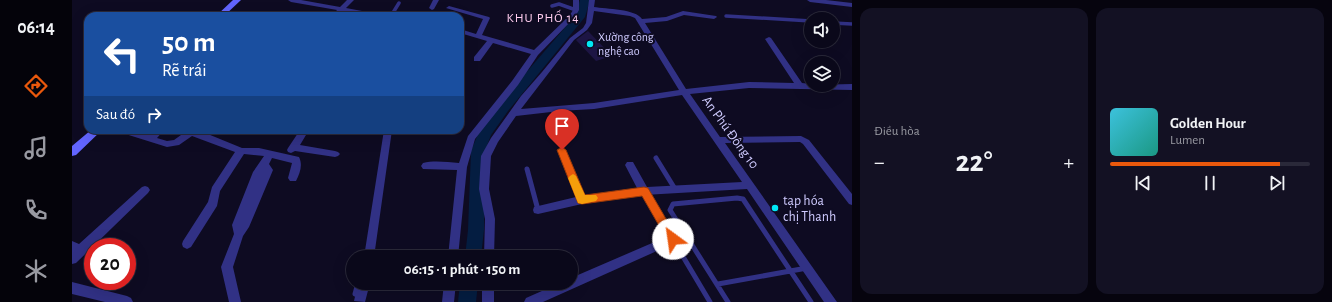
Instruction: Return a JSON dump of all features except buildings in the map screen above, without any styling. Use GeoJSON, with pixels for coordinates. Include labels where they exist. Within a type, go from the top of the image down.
{"type":"FeatureCollection","features":[{"type":"Feature","properties":{"kind":"main road"},"geometry":{"type":"LineString","coordinates":[[224,12],[237,0]]}},
{"type":"Feature","properties":{"kind":"main road"},"geometry":{"type":"LineString","coordinates":[[72,152],[92,134]]}},
{"type":"Feature","properties":{"kind":"street"},"geometry":{"type":"LineString","coordinates":[[291,0],[354,12]]}},
{"type":"Feature","properties":{"kind":"street"},"geometry":{"type":"LineString","coordinates":[[340,12],[351,0]]}},
{"type":"Feature","properties":{"kind":"street"},"geometry":{"type":"LineString","coordinates":[[432,8],[436,0]]}},
{"type":"Feature","properties":{"kind":"street"},"geometry":{"type":"LineString","coordinates":[[454,250],[462,168],[471,138],[515,83],[535,54],[570,19],[576,10],[576,0]]}},
{"type":"Feature","properties":{"kind":"street"},"geometry":{"type":"LineString","coordinates":[[810,0],[852,5]]}},
{"type":"Feature","properties":{"kind":"street"},"geometry":{"type":"LineString","coordinates":[[489,250],[490,219],[484,188],[486,156],[494,140],[572,38],[585,29],[589,23],[592,4],[632,14],[638,17],[641,21],[667,19],[683,13],[714,17]]}},
{"type":"Feature","properties":{"kind":"street"},"geometry":{"type":"LineString","coordinates":[[449,8],[487,18],[479,36]]}},
{"type":"Feature","properties":{"kind":"street","name":"An Phú Đông 10"},"geometry":{"type":"LineString","coordinates":[[641,21],[684,92],[831,302]]}},
{"type":"Feature","properties":{"kind":"street"},"geometry":{"type":"LineString","coordinates":[[464,32],[535,54]]}},
{"type":"Feature","properties":{"kind":"street"},"geometry":{"type":"LineString","coordinates":[[769,39],[799,85]]}},
{"type":"Feature","properties":{"kind":"street"},"geometry":{"type":"LineString","coordinates":[[477,59],[492,40]]}},
{"type":"Feature","properties":{"kind":"street"},"geometry":{"type":"LineString","coordinates":[[514,113],[554,108],[594,106],[684,92],[750,84],[804,85]]}},
{"type":"Feature","properties":{"kind":"street"},"geometry":{"type":"LineString","coordinates":[[840,86],[852,87]]}},
{"type":"Feature","properties":{"kind":"street"},"geometry":{"type":"LineString","coordinates":[[554,108],[564,136]]}},
{"type":"Feature","properties":{"kind":"street"},"geometry":{"type":"LineString","coordinates":[[134,134],[167,144],[172,144],[188,134]]}},
{"type":"Feature","properties":{"kind":"street"},"geometry":{"type":"LineString","coordinates":[[150,139],[156,134]]}},
{"type":"Feature","properties":{"kind":"street"},"geometry":{"type":"LineString","coordinates":[[200,134],[241,151],[259,151],[293,159],[297,162],[293,178]]}},
{"type":"Feature","properties":{"kind":"street"},"geometry":{"type":"LineString","coordinates":[[285,158],[302,134]]}},
{"type":"Feature","properties":{"kind":"street"},"geometry":{"type":"LineString","coordinates":[[370,250],[387,134]]}},
{"type":"Feature","properties":{"kind":"street"},"geometry":{"type":"LineString","coordinates":[[718,140],[802,139],[806,142],[852,201]]}},
{"type":"Feature","properties":{"kind":"street"},"geometry":{"type":"LineString","coordinates":[[293,146],[336,154]]}},
{"type":"Feature","properties":{"kind":"street"},"geometry":{"type":"LineString","coordinates":[[562,150],[582,200]]}},
{"type":"Feature","properties":{"kind":"street"},"geometry":{"type":"LineString","coordinates":[[187,244],[213,203],[215,190],[241,151]]}},
{"type":"Feature","properties":{"kind":"street"},"geometry":{"type":"LineString","coordinates":[[235,302],[227,267],[239,234],[244,227],[268,170],[264,165],[270,154]]}},
{"type":"Feature","properties":{"kind":"street"},"geometry":{"type":"LineString","coordinates":[[426,166],[443,165],[462,168]]}},
{"type":"Feature","properties":{"kind":"street"},"geometry":{"type":"LineString","coordinates":[[630,165],[644,191]]}},
{"type":"Feature","properties":{"kind":"street"},"geometry":{"type":"LineString","coordinates":[[538,210],[582,200],[644,191],[750,185]]}},
{"type":"Feature","properties":{"kind":"street"},"geometry":{"type":"LineString","coordinates":[[72,259],[76,248],[145,190]]}},
{"type":"Feature","properties":{"kind":"street"},"geometry":{"type":"LineString","coordinates":[[530,302],[673,239]]}},
{"type":"Feature","properties":{"kind":"street"},"geometry":{"type":"LineString","coordinates":[[72,288],[127,302]]}},
{"type":"Feature","properties":{"kind":"street"},"geometry":{"type":"LineString","coordinates":[[448,302],[449,290]]}},
{"type":"Feature","properties":{"kind":"street"},"geometry":{"type":"LineString","coordinates":[[488,290],[488,302]]}},
{"type":"Feature","properties":{"kind":"lane"},"geometry":{"type":"LineString","coordinates":[[393,12],[399,3]]}},
{"type":"Feature","properties":{"kind":"lane"},"geometry":{"type":"LineString","coordinates":[[552,6],[557,4],[576,10]]}},
{"type":"Feature","properties":{"kind":"lane"},"geometry":{"type":"LineString","coordinates":[[726,16],[804,21]]}},
{"type":"Feature","properties":{"kind":"lane"},"geometry":{"type":"LineString","coordinates":[[840,23],[852,24]]}},
{"type":"Feature","properties":{"kind":"lane"},"geometry":{"type":"LineString","coordinates":[[656,158],[675,189]]}},
{"type":"Feature","properties":{"kind":"lane"},"geometry":{"type":"LineString","coordinates":[[527,168],[538,210]]}},
{"type":"Feature","properties":{"kind":"lane"},"geometry":{"type":"LineString","coordinates":[[644,191],[710,302]]}},
{"type":"Feature","properties":{"kind":"lane"},"geometry":{"type":"LineString","coordinates":[[728,302],[670,210],[671,205],[741,198],[745,201],[811,302]]}},
{"type":"Feature","properties":{"kind":"lane"},"geometry":{"type":"LineString","coordinates":[[673,239],[685,235]]}},
{"type":"Feature","properties":{"kind":"lane"},"geometry":{"type":"LineString","coordinates":[[718,284],[807,268]]}},
{"type":"Feature","properties":{"kind":"waterway"},"geometry":{"type":"LineString","coordinates":[[474,250],[476,230],[478,151],[485,134],[503,108],[580,17],[585,0]]}},
{"type":"Feature","properties":{"kind":"waterway"},"geometry":{"type":"LineString","coordinates":[[467,302],[468,290]]}},
{"type":"Feature","properties":{"kind":"slow traffic"},"geometry":{"type":"LineString","coordinates":[[573,178],[582,200],[593,198]]}},
{"type":"Feature","properties":{"kind":"place","name":"Xường công nghệ cao"},"geometry":{"type":"Point","coordinates":[590,44]}},
{"type":"Feature","properties":{"kind":"place","name":"tạp hóa chị Thanh"},"geometry":{"type":"Point","coordinates":[775,208]}},
{"type":"Feature","properties":{"kind":"district","name":"KHU PHỐ 14"},"geometry":{"type":"Point","coordinates":[543,17]}},
{"type":"Feature","properties":{"kind":"route"},"geometry":{"type":"LineString","coordinates":[[562,150],[582,200],[644,191],[673,239]]}}]}
